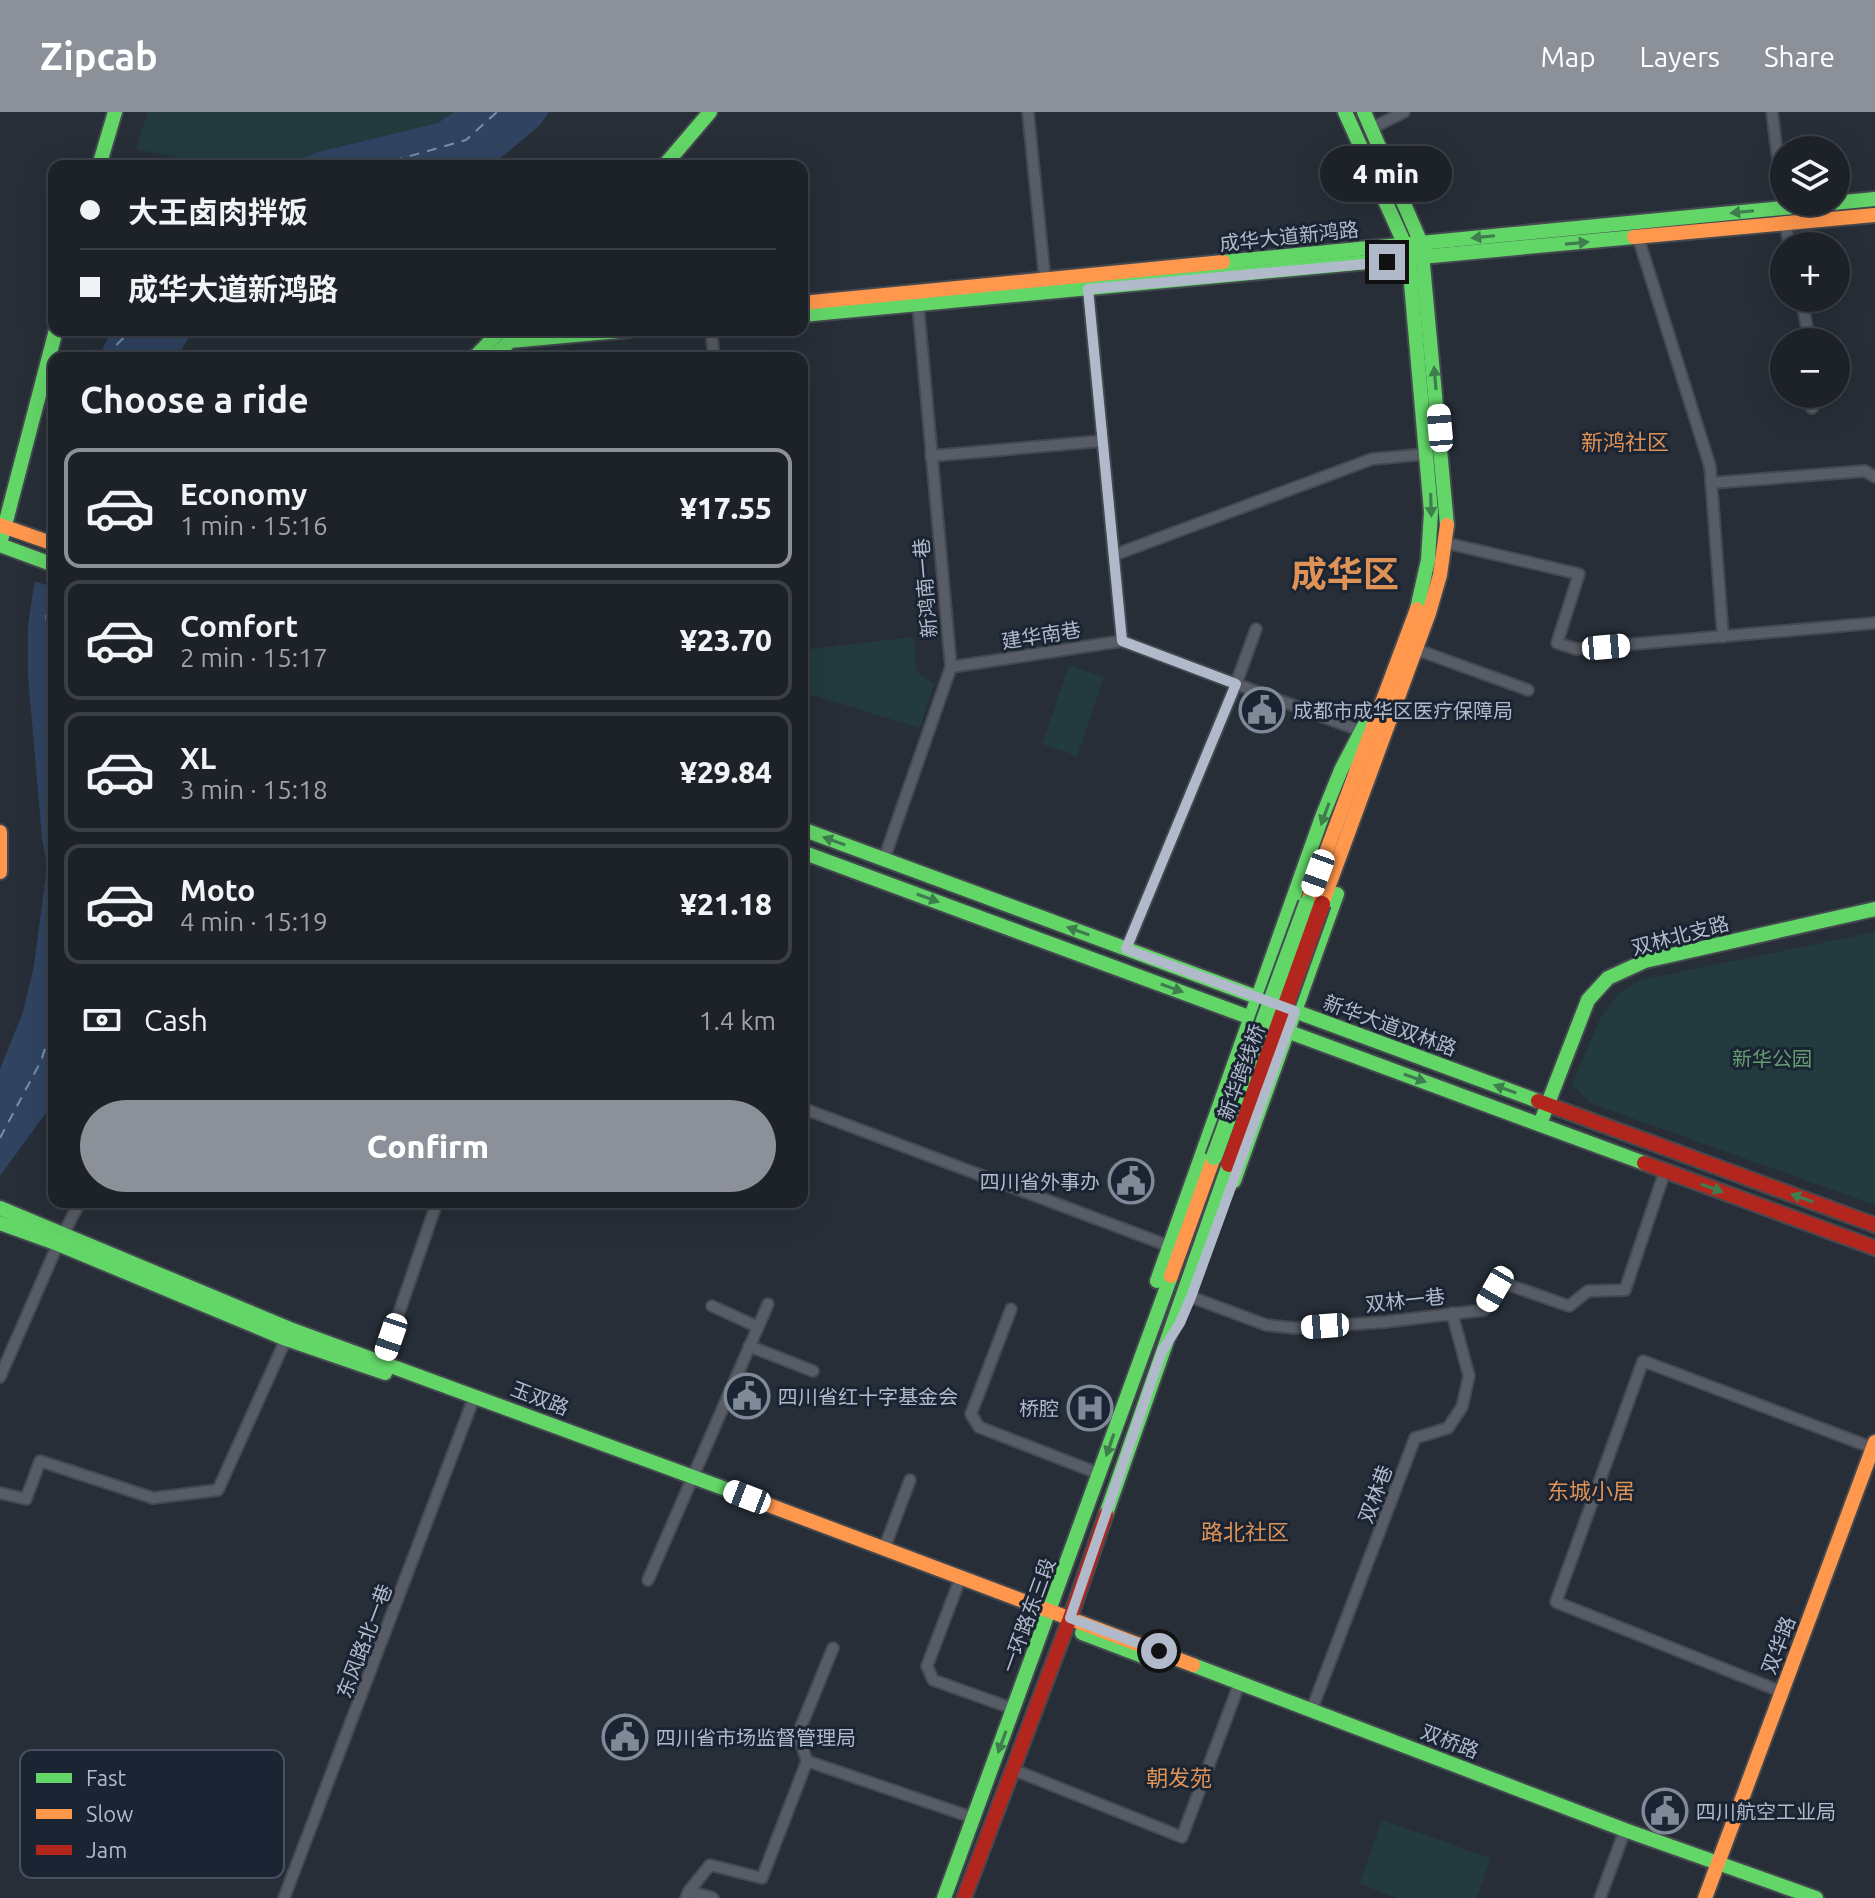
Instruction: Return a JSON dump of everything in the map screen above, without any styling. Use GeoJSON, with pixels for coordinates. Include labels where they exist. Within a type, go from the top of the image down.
{"type":"FeatureCollection","features":[{"type":"Feature","properties":{"kind":"main road"},"geometry":{"type":"LineString","coordinates":[[101,160],[115,112]]}},
{"type":"Feature","properties":{"kind":"main road"},"geometry":{"type":"LineString","coordinates":[[669,160],[710,112]]}},
{"type":"Feature","properties":{"kind":"main road"},"geometry":{"type":"LineString","coordinates":[[1162,1351],[1180,1323],[1191,1297],[1379,775],[1390,696],[1428,572],[1432,523],[1415,251],[1345,112]]}},
{"type":"Feature","properties":{"kind":"main road"},"geometry":{"type":"LineString","coordinates":[[1145,1345],[1146,1311],[1257,997],[1344,764],[1361,731],[1390,696],[1415,649],[1436,592],[1446,543],[1445,489],[1415,251],[1364,112]]}},
{"type":"Feature","properties":{"kind":"main road","name":"成华大道新鸿路"},"geometry":{"type":"LineString","coordinates":[[1850,203],[1875,199]]}},
{"type":"Feature","properties":{"kind":"main road","name":"成华大道新鸿路"},"geometry":{"type":"LineString","coordinates":[[1850,215],[1875,215]]}},
{"type":"Feature","properties":{"kind":"main road","name":"成华大道新鸿路"},"geometry":{"type":"LineString","coordinates":[[808,314],[1088,289],[1415,251],[1775,216]]}},
{"type":"Feature","properties":{"kind":"main road","name":"成华大道新鸿路"},"geometry":{"type":"LineString","coordinates":[[808,302],[1045,280],[1638,237],[1778,216]]}},
{"type":"Feature","properties":{"kind":"main road"},"geometry":{"type":"LineString","coordinates":[[482,352],[503,336]]}},
{"type":"Feature","properties":{"kind":"main road"},"geometry":{"type":"LineString","coordinates":[[48,359],[2,526],[0,544],[48,563]]}},
{"type":"Feature","properties":{"kind":"main road"},"geometry":{"type":"LineString","coordinates":[[2,526],[47,542]]}},
{"type":"Feature","properties":{"kind":"main road","name":"新华跨线桥"},"geometry":{"type":"LineString","coordinates":[[1222,1160],[1390,696]]}},
{"type":"Feature","properties":{"kind":"main road","name":"新华大道双林路"},"geometry":{"type":"LineString","coordinates":[[808,831],[1875,1225]]}},
{"type":"Feature","properties":{"kind":"main road"},"geometry":{"type":"LineString","coordinates":[[0,832],[0,872]]}},
{"type":"Feature","properties":{"kind":"main road","name":"新华大道双林路"},"geometry":{"type":"LineString","coordinates":[[808,854],[1875,1248]]}},
{"type":"Feature","properties":{"kind":"main road","name":"双林北支路"},"geometry":{"type":"LineString","coordinates":[[1540,1124],[1588,1000],[1608,978],[1645,961],[1875,909]]}},
{"type":"Feature","properties":{"kind":"main road"},"geometry":{"type":"LineString","coordinates":[[1145,1345],[1222,1160]]}},
{"type":"Feature","properties":{"kind":"main road"},"geometry":{"type":"LineString","coordinates":[[1162,1351],[1222,1160]]}},
{"type":"Feature","properties":{"kind":"main road","name":"玉双路"},"geometry":{"type":"LineString","coordinates":[[0,1208],[61,1239],[286,1339],[473,1399]]}},
{"type":"Feature","properties":{"kind":"main road","name":"玉双路"},"geometry":{"type":"LineString","coordinates":[[0,1223],[61,1239],[957,1587],[1049,1616]]}},
{"type":"Feature","properties":{"kind":"main road","name":"一环路东三段"},"geometry":{"type":"LineString","coordinates":[[944,1898],[1145,1345]]}},
{"type":"Feature","properties":{"kind":"main road","name":"一环路东三段"},"geometry":{"type":"LineString","coordinates":[[964,1898],[1068,1623],[1162,1351]]}},
{"type":"Feature","properties":{"kind":"main road","name":"双华路"},"geometry":{"type":"LineString","coordinates":[[1705,1898],[1874,1445]]}},
{"type":"Feature","properties":{"kind":"main road","name":"玉双路"},"geometry":{"type":"LineString","coordinates":[[690,1481],[884,1549],[1068,1623]]}},
{"type":"Feature","properties":{"kind":"main road","name":"双桥路"},"geometry":{"type":"LineString","coordinates":[[1068,1623],[1624,1834],[1816,1898]]}},
{"type":"Feature","properties":{"kind":"main road","name":"双桥路"},"geometry":{"type":"LineString","coordinates":[[1239,1687],[1312,1709],[1624,1834]]}},
{"type":"Feature","properties":{"kind":"main road","name":"双桥路"},"geometry":{"type":"LineString","coordinates":[[1717,1866],[1794,1898]]}},
{"type":"Feature","properties":{"kind":"street"},"geometry":{"type":"LineString","coordinates":[[1028,112],[1045,280]]}},
{"type":"Feature","properties":{"kind":"street"},"geometry":{"type":"LineString","coordinates":[[1372,128],[1404,112]]}},
{"type":"Feature","properties":{"kind":"street"},"geometry":{"type":"LineString","coordinates":[[1772,112],[1775,136]]}},
{"type":"Feature","properties":{"kind":"street"},"geometry":{"type":"LineString","coordinates":[[1638,237],[1710,466],[1723,637]]}},
{"type":"Feature","properties":{"kind":"street"},"geometry":{"type":"LineString","coordinates":[[1088,289],[1122,641]]}},
{"type":"Feature","properties":{"kind":"street","name":"新鸿南一巷"},"geometry":{"type":"LineString","coordinates":[[884,859],[951,667],[918,304]]}},
{"type":"Feature","properties":{"kind":"street"},"geometry":{"type":"LineString","coordinates":[[931,456],[1102,441]]}},
{"type":"Feature","properties":{"kind":"street"},"geometry":{"type":"LineString","coordinates":[[1114,555],[1372,459],[1427,454]]}},
{"type":"Feature","properties":{"kind":"street"},"geometry":{"type":"LineString","coordinates":[[1711,483],[1865,471],[1875,477]]}},
{"type":"Feature","properties":{"kind":"street"},"geometry":{"type":"LineString","coordinates":[[1446,543],[1579,574],[1557,643],[1576,649],[1875,623]]}},
{"type":"Feature","properties":{"kind":"street"},"geometry":{"type":"LineString","coordinates":[[1126,949],[1256,629]]}},
{"type":"Feature","properties":{"kind":"street","name":"建华南巷"},"geometry":{"type":"LineString","coordinates":[[951,667],[1122,641],[1361,731]]}},
{"type":"Feature","properties":{"kind":"street"},"geometry":{"type":"LineString","coordinates":[[1415,649],[1528,690]]}},
{"type":"Feature","properties":{"kind":"street"},"geometry":{"type":"LineString","coordinates":[[808,1110],[1169,1246]]}},
{"type":"Feature","properties":{"kind":"street","name":"双林一巷"},"geometry":{"type":"LineString","coordinates":[[1191,1297],[1266,1325],[1295,1328],[1385,1322],[1484,1310],[1495,1289],[1509,1285],[1569,1306],[1588,1291],[1625,1290],[1665,1171]]}},
{"type":"Feature","properties":{"kind":"street"},"geometry":{"type":"LineString","coordinates":[[0,1377],[77,1208]]}},
{"type":"Feature","properties":{"kind":"street"},"geometry":{"type":"LineString","coordinates":[[382,1362],[435,1208]]}},
{"type":"Feature","properties":{"kind":"street"},"geometry":{"type":"LineString","coordinates":[[648,1580],[768,1304]]}},
{"type":"Feature","properties":{"kind":"street"},"geometry":{"type":"LineString","coordinates":[[712,1306],[758,1327]]}},
{"type":"Feature","properties":{"kind":"street"},"geometry":{"type":"LineString","coordinates":[[1011,1309],[971,1414],[979,1427],[1100,1474]]}},
{"type":"Feature","properties":{"kind":"street","name":"双林巷"},"geometry":{"type":"LineString","coordinates":[[1312,1709],[1415,1438],[1448,1428],[1462,1407],[1469,1376],[1452,1313]]}},
{"type":"Feature","properties":{"kind":"street"},"geometry":{"type":"LineString","coordinates":[[0,1493],[26,1499],[40,1461],[153,1498],[218,1490],[286,1339]]}},
{"type":"Feature","properties":{"kind":"street"},"geometry":{"type":"LineString","coordinates":[[749,1346],[813,1371]]}},
{"type":"Feature","properties":{"kind":"street"},"geometry":{"type":"LineString","coordinates":[[1782,1692],[1556,1602],[1643,1361],[1874,1445]]}},
{"type":"Feature","properties":{"kind":"street","name":"东风路北一巷"},"geometry":{"type":"LineString","coordinates":[[284,1898],[473,1399]]}},
{"type":"Feature","properties":{"kind":"street"},"geometry":{"type":"LineString","coordinates":[[884,1549],[910,1480]]}},
{"type":"Feature","properties":{"kind":"street"},"geometry":{"type":"LineString","coordinates":[[957,1587],[927,1666],[933,1680],[1014,1709]]}},
{"type":"Feature","properties":{"kind":"street"},"geometry":{"type":"LineString","coordinates":[[713,1898],[687,1894],[710,1865],[762,1878],[807,1761],[798,1734],[833,1648]]}},
{"type":"Feature","properties":{"kind":"street"},"geometry":{"type":"LineString","coordinates":[[1014,1770],[1182,1837],[1239,1687]]}},
{"type":"Feature","properties":{"kind":"street"},"geometry":{"type":"LineString","coordinates":[[807,1761],[974,1818]]}},
{"type":"Feature","properties":{"kind":"street"},"geometry":{"type":"LineString","coordinates":[[1600,1898],[1624,1834]]}},
{"type":"Feature","properties":{"kind":"green space"},"geometry":{"type":"Polygon","coordinates":[[[148,112],[454,112],[438,123],[295,160],[186,160],[136,149],[148,112]]]}},
{"type":"Feature","properties":{"kind":"green space"},"geometry":{"type":"Polygon","coordinates":[[[913,637],[917,672],[934,684],[920,728],[808,694],[808,649],[913,637]]]}},
{"type":"Feature","properties":{"kind":"green space"},"geometry":{"type":"Polygon","coordinates":[[[1069,665],[1104,677],[1077,756],[1042,744],[1069,665]]]}},
{"type":"Feature","properties":{"kind":"green space","name":"新华公园"},"geometry":{"type":"Polygon","coordinates":[[[1875,932],[1875,1205],[1590,1103],[1572,1084],[1600,1019],[1618,994],[1640,980],[1875,932]]]}},
{"type":"Feature","properties":{"kind":"green space"},"geometry":{"type":"Polygon","coordinates":[[[1382,1820],[1491,1858],[1477,1898],[1398,1898],[1359,1884],[1382,1820]]]}},
{"type":"Feature","properties":{"kind":"water"},"geometry":{"type":"Polygon","coordinates":[[[454,112],[549,112],[540,125],[498,160],[296,160],[318,152],[438,123],[454,112]]]}},
{"type":"Feature","properties":{"kind":"water"},"geometry":{"type":"Polygon","coordinates":[[[108,336],[190,336],[180,352],[102,352],[108,336]]]}},
{"type":"Feature","properties":{"kind":"water"},"geometry":{"type":"Polygon","coordinates":[[[48,537],[48,1110],[0,1176],[0,1069],[23,1012],[34,966],[47,866],[28,675],[28,626],[34,586],[48,537]]]}},
{"type":"Feature","properties":{"kind":"pier"},"geometry":{"type":"Polygon","coordinates":[[[48,522],[48,586],[32,580],[48,522]]]}},
{"type":"Feature","properties":{"kind":"ferry route"},"geometry":{"type":"LineString","coordinates":[[396,160],[466,140],[497,112]]}},
{"type":"Feature","properties":{"kind":"ferry route"},"geometry":{"type":"LineString","coordinates":[[110,352],[125,336]]}},
{"type":"Feature","properties":{"kind":"ferry route"},"geometry":{"type":"LineString","coordinates":[[48,606],[48,629]]}},
{"type":"Feature","properties":{"kind":"ferry route"},"geometry":{"type":"LineString","coordinates":[[0,1138],[41,1061],[48,1039]]}},
{"type":"Feature","properties":{"kind":"traffic: fast"},"geometry":{"type":"LineString","coordinates":[[101,160],[115,112]]}},
{"type":"Feature","properties":{"kind":"traffic: fast"},"geometry":{"type":"LineString","coordinates":[[669,160],[710,112]]}},
{"type":"Feature","properties":{"kind":"traffic: fast"},"geometry":{"type":"LineString","coordinates":[[1345,112],[1409,260],[1431,512],[1428,560],[1417,609]]}},
{"type":"Feature","properties":{"kind":"traffic: fast"},"geometry":{"type":"LineString","coordinates":[[1364,112],[1421,243],[1447,525]]}},
{"type":"Feature","properties":{"kind":"traffic: fast"},"geometry":{"type":"LineString","coordinates":[[1223,262],[1875,199]]}},
{"type":"Feature","properties":{"kind":"traffic: fast"},"geometry":{"type":"LineString","coordinates":[[808,314],[1634,237]]}},
{"type":"Feature","properties":{"kind":"traffic: fast"},"geometry":{"type":"LineString","coordinates":[[50,352],[54,336]]}},
{"type":"Feature","properties":{"kind":"traffic: fast"},"geometry":{"type":"LineString","coordinates":[[480,352],[495,336]]}},
{"type":"Feature","properties":{"kind":"traffic: fast"},"geometry":{"type":"LineString","coordinates":[[499,352],[510,341],[565,336]]}},
{"type":"Feature","properties":{"kind":"traffic: fast"},"geometry":{"type":"LineString","coordinates":[[0,544],[48,361]]}},
{"type":"Feature","properties":{"kind":"traffic: fast"},"geometry":{"type":"LineString","coordinates":[[0,545],[48,563]]}},
{"type":"Feature","properties":{"kind":"traffic: fast"},"geometry":{"type":"LineString","coordinates":[[1157,1281],[1322,817],[1341,770],[1364,726]]}},
{"type":"Feature","properties":{"kind":"traffic: fast"},"geometry":{"type":"LineString","coordinates":[[808,831],[1538,1101]]}},
{"type":"Feature","properties":{"kind":"traffic: fast"},"geometry":{"type":"LineString","coordinates":[[808,854],[1644,1163]]}},
{"type":"Feature","properties":{"kind":"traffic: fast"},"geometry":{"type":"LineString","coordinates":[[1234,1181],[1337,894]]}},
{"type":"Feature","properties":{"kind":"traffic: fast"},"geometry":{"type":"LineString","coordinates":[[1214,1157],[1307,903]]}},
{"type":"Feature","properties":{"kind":"traffic: fast"},"geometry":{"type":"LineString","coordinates":[[1540,1124],[1588,1000],[1608,978],[1645,961],[1875,909]]}},
{"type":"Feature","properties":{"kind":"traffic: fast"},"geometry":{"type":"LineString","coordinates":[[1106,1514],[1229,1164]]}},
{"type":"Feature","properties":{"kind":"traffic: fast"},"geometry":{"type":"LineString","coordinates":[[0,1208],[290,1329],[734,1492]]}},
{"type":"Feature","properties":{"kind":"traffic: fast"},"geometry":{"type":"LineString","coordinates":[[0,1223],[286,1339],[385,1373]]}},
{"type":"Feature","properties":{"kind":"traffic: fast"},"geometry":{"type":"LineString","coordinates":[[944,1898],[1171,1276]]}},
{"type":"Feature","properties":{"kind":"traffic: fast"},"geometry":{"type":"LineString","coordinates":[[1082,1633],[1145,1657]]}},
{"type":"Feature","properties":{"kind":"traffic: fast"},"geometry":{"type":"LineString","coordinates":[[1193,1665],[1625,1830],[1816,1898]]}},
{"type":"Feature","properties":{"kind":"traffic: slow"},"geometry":{"type":"LineString","coordinates":[[1634,237],[1875,215]]}},
{"type":"Feature","properties":{"kind":"traffic: slow"},"geometry":{"type":"LineString","coordinates":[[808,302],[1223,262]]}},
{"type":"Feature","properties":{"kind":"traffic: slow"},"geometry":{"type":"LineString","coordinates":[[0,525],[48,542]]}},
{"type":"Feature","properties":{"kind":"traffic: slow"},"geometry":{"type":"LineString","coordinates":[[1322,904],[1429,613],[1440,575],[1447,525]]}},
{"type":"Feature","properties":{"kind":"traffic: slow"},"geometry":{"type":"LineString","coordinates":[[1307,903],[1417,609]]}},
{"type":"Feature","properties":{"kind":"traffic: slow"},"geometry":{"type":"LineString","coordinates":[[0,832],[0,872]]}},
{"type":"Feature","properties":{"kind":"traffic: slow"},"geometry":{"type":"LineString","coordinates":[[1171,1276],[1214,1157]]}},
{"type":"Feature","properties":{"kind":"traffic: slow"},"geometry":{"type":"LineString","coordinates":[[1705,1898],[1875,1442]]}},
{"type":"Feature","properties":{"kind":"traffic: slow"},"geometry":{"type":"LineString","coordinates":[[734,1492],[1193,1665]]}},
{"type":"Feature","properties":{"kind":"traffic: jam"},"geometry":{"type":"LineString","coordinates":[[1229,1164],[1322,904]]}},
{"type":"Feature","properties":{"kind":"traffic: jam"},"geometry":{"type":"LineString","coordinates":[[1538,1101],[1875,1225]]}},
{"type":"Feature","properties":{"kind":"traffic: jam"},"geometry":{"type":"LineString","coordinates":[[1644,1163],[1875,1248]]}},
{"type":"Feature","properties":{"kind":"traffic: jam"},"geometry":{"type":"LineString","coordinates":[[964,1898],[1106,1514]]}},
{"type":"Feature","properties":{"kind":"place","name":"成都市成华区医疗保障局"},"geometry":{"type":"Point","coordinates":[1262,710]}},
{"type":"Feature","properties":{"kind":"place","name":"四川省外事办"},"geometry":{"type":"Point","coordinates":[1131,1181]}},
{"type":"Feature","properties":{"kind":"place","name":"四川省红十字基金会"},"geometry":{"type":"Point","coordinates":[747,1396]}},
{"type":"Feature","properties":{"kind":"place","name":"桥腔"},"geometry":{"type":"Point","coordinates":[1090,1408]}},
{"type":"Feature","properties":{"kind":"place","name":"四川省市场监督管理局"},"geometry":{"type":"Point","coordinates":[625,1737]}},
{"type":"Feature","properties":{"kind":"place","name":"四川航空工业局"},"geometry":{"type":"Point","coordinates":[1665,1811]}},
{"type":"Feature","properties":{"kind":"district","name":"新鸿社区"},"geometry":{"type":"Point","coordinates":[1625,441]}},
{"type":"Feature","properties":{"kind":"district","name":"成华区"},"geometry":{"type":"Point","coordinates":[1345,573]}},
{"type":"Feature","properties":{"kind":"district","name":"东城小居"},"geometry":{"type":"Point","coordinates":[1591,1490]}},
{"type":"Feature","properties":{"kind":"district","name":"路北社区"},"geometry":{"type":"Point","coordinates":[1245,1531]}},
{"type":"Feature","properties":{"kind":"district","name":"朝发苑"},"geometry":{"type":"Point","coordinates":[1179,1777]}},
{"type":"Feature","properties":{"kind":"route"},"geometry":{"type":"LineString","coordinates":[[1159,1651],[1070,1618],[1162,1351],[1180,1323],[1191,1297],[1295,1011],[1126,949],[1236,684],[1122,641],[1088,289],[1387,262]]}}]}
